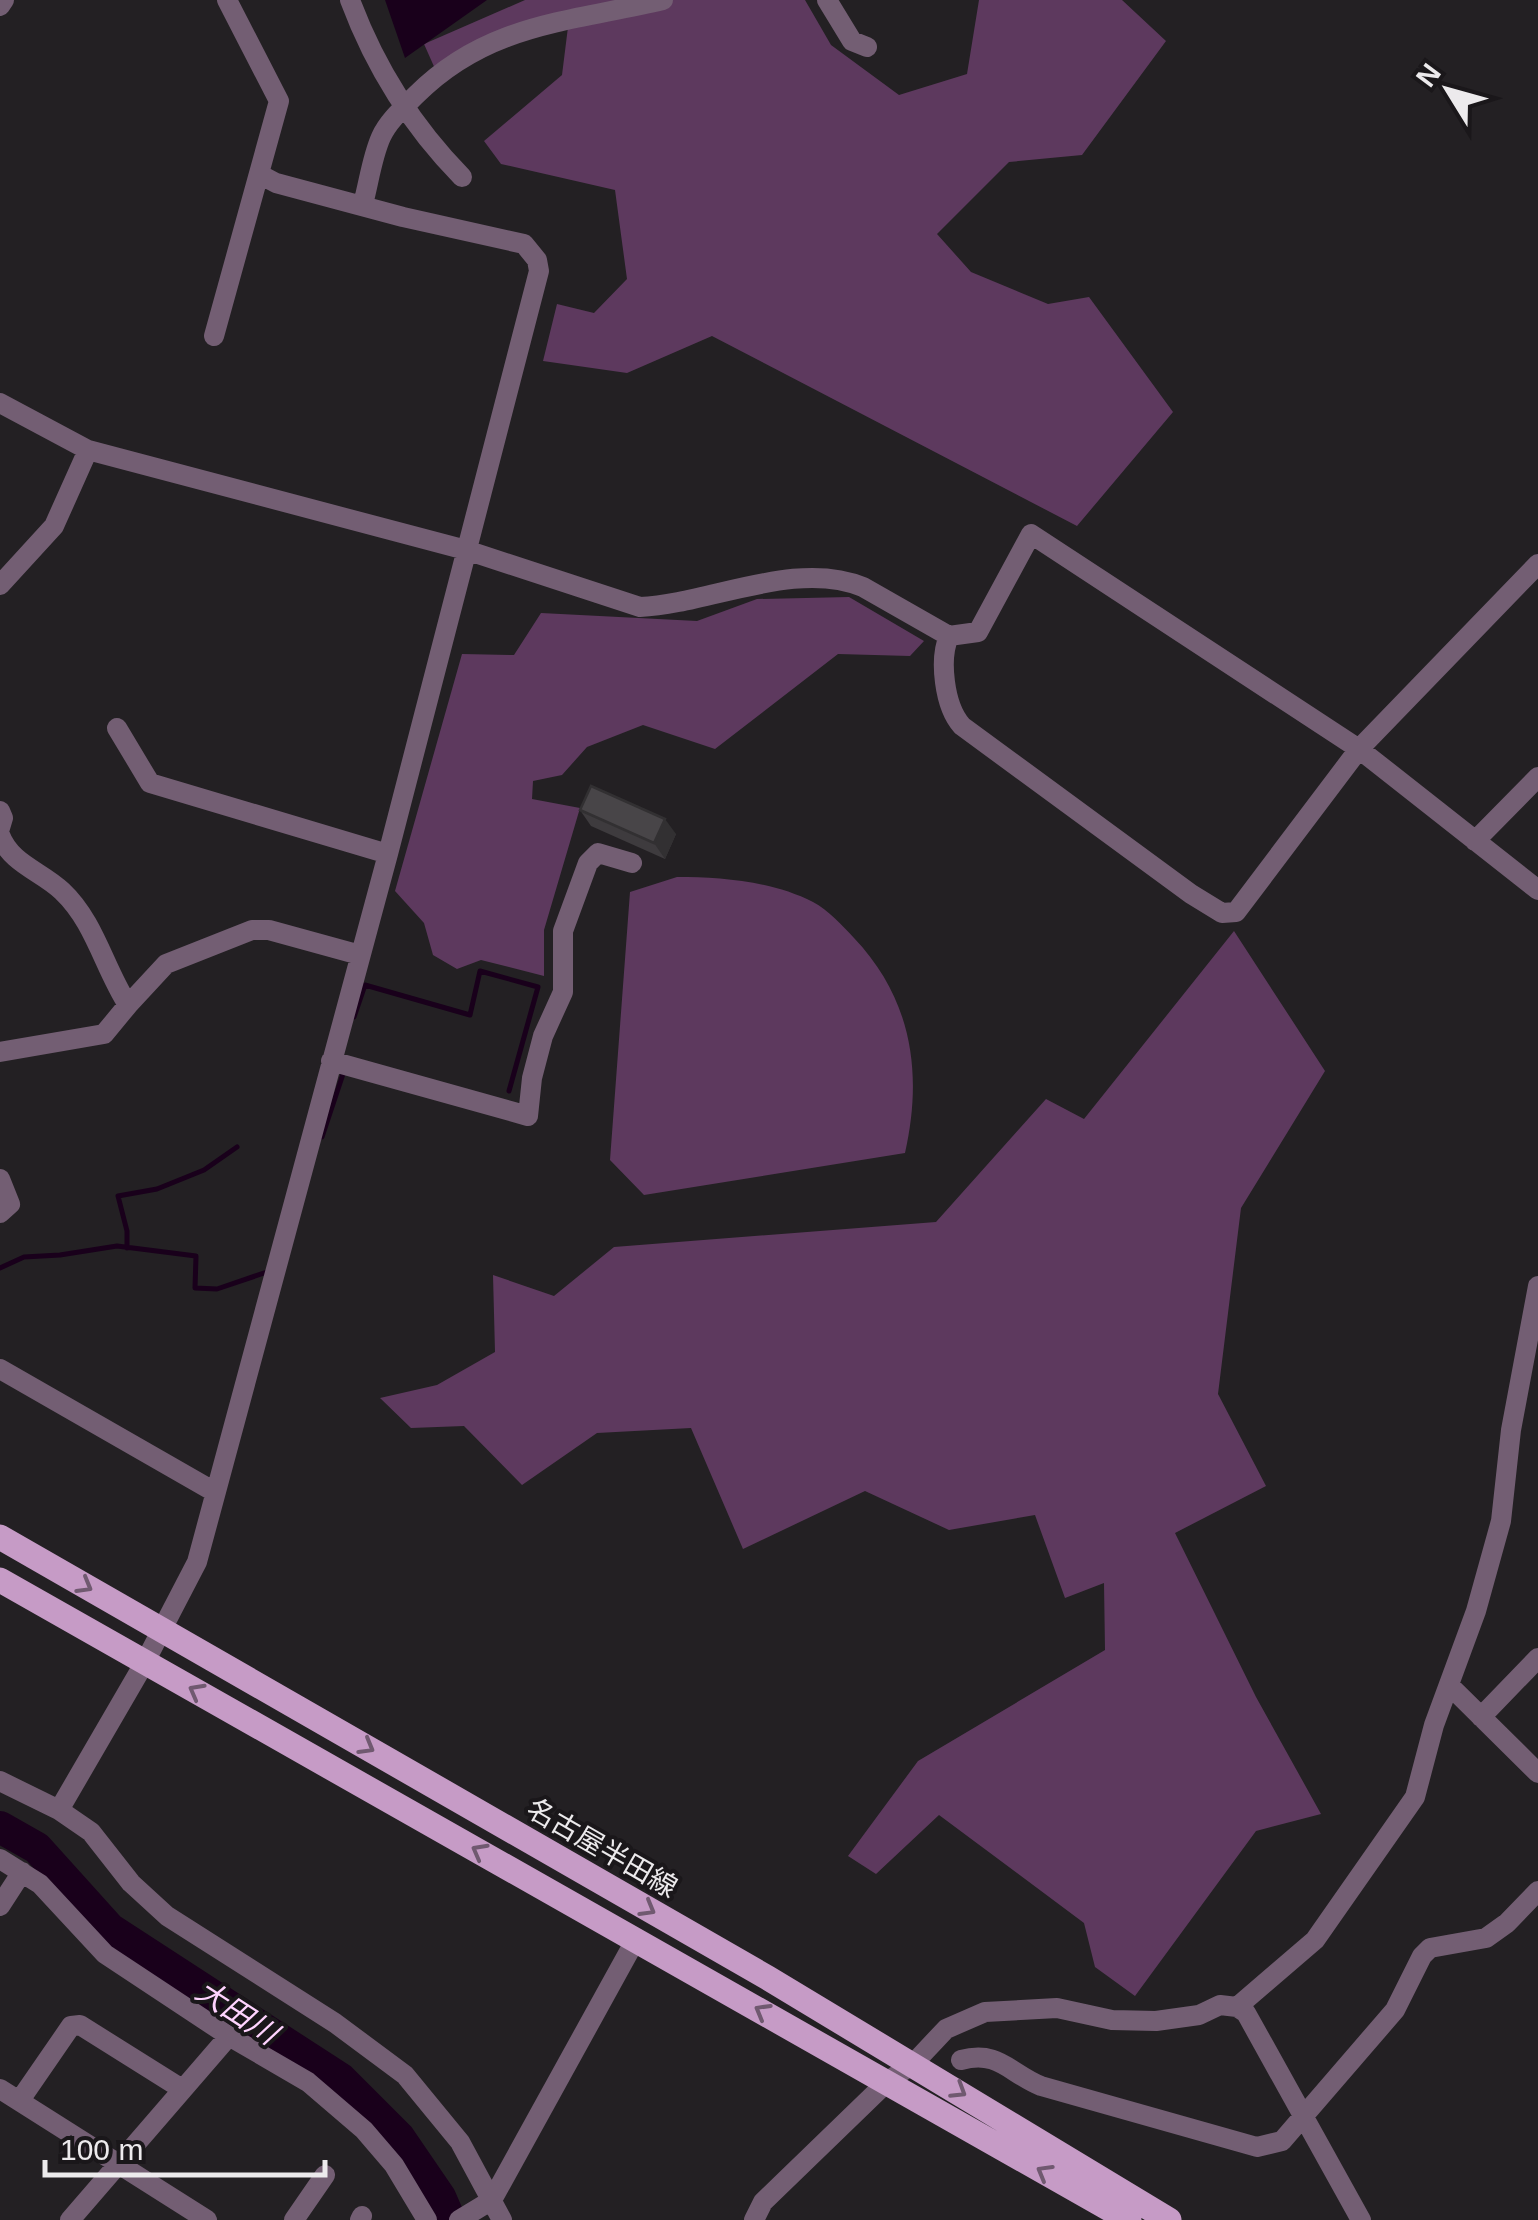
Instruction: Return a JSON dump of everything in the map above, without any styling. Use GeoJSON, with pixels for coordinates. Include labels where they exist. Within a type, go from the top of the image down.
{"type":"FeatureCollection","features":[{"type":"Feature","properties":{"kind":"main road","name":"名古屋半田線"},"geometry":{"type":"LineString","coordinates":[[0,1537],[914,2063],[1169,2220]]}},
{"type":"Feature","properties":{"kind":"main road"},"geometry":{"type":"LineString","coordinates":[[0,1580],[1129,2220]]}},
{"type":"Feature","properties":{"kind":"street"},"geometry":{"type":"LineString","coordinates":[[214,336],[279,101],[228,0]]}},
{"type":"Feature","properties":{"kind":"street"},"geometry":{"type":"LineString","coordinates":[[350,0],[374,58],[403,108],[462,177]]}},
{"type":"Feature","properties":{"kind":"street"},"geometry":{"type":"LineString","coordinates":[[363,204],[382,135],[403,108],[448,67],[510,34],[576,16],[663,0]]}},
{"type":"Feature","properties":{"kind":"street"},"geometry":{"type":"LineString","coordinates":[[827,0],[852,41],[868,46]]}},
{"type":"Feature","properties":{"kind":"street"},"geometry":{"type":"LineString","coordinates":[[59,1810],[145,1662],[196,1562],[388,854],[540,271],[537,260],[524,244],[402,217],[276,183],[258,174]]}},
{"type":"Feature","properties":{"kind":"street"},"geometry":{"type":"LineString","coordinates":[[0,403],[88,450],[466,550],[640,606],[668,605],[759,584],[819,578],[850,581],[949,636],[978,632],[1031,534],[1360,749],[1538,890]]}},
{"type":"Feature","properties":{"kind":"street"},"geometry":{"type":"LineString","coordinates":[[0,585],[54,526],[88,450]]}},
{"type":"Feature","properties":{"kind":"street"},"geometry":{"type":"LineString","coordinates":[[949,636],[944,647],[950,707],[962,726],[1222,913],[1236,912],[1360,749],[1538,564]]}},
{"type":"Feature","properties":{"kind":"street"},"geometry":{"type":"LineString","coordinates":[[117,728],[150,782],[388,854]]}},
{"type":"Feature","properties":{"kind":"street"},"geometry":{"type":"LineString","coordinates":[[1475,841],[1538,777]]}},
{"type":"Feature","properties":{"kind":"street"},"geometry":{"type":"LineString","coordinates":[[0,811],[0,832],[13,855],[53,883],[79,910],[128,1005]]}},
{"type":"Feature","properties":{"kind":"street"},"geometry":{"type":"LineString","coordinates":[[331,1061],[528,1116],[542,1036],[563,992],[562,931],[588,864],[598,853],[632,863]]}},
{"type":"Feature","properties":{"kind":"street"},"geometry":{"type":"LineString","coordinates":[[0,1052],[104,1034],[166,964],[252,930],[269,930],[360,955]]}},
{"type":"Feature","properties":{"kind":"street"},"geometry":{"type":"LineString","coordinates":[[0,1179],[10,1204],[0,1213]]}},
{"type":"Feature","properties":{"kind":"street"},"geometry":{"type":"LineString","coordinates":[[1237,2007],[1315,1940],[1415,1797],[1434,1725],[1476,1611],[1501,1521],[1511,1430],[1538,1286]]}},
{"type":"Feature","properties":{"kind":"street"},"geometry":{"type":"LineString","coordinates":[[0,1369],[214,1492]]}},
{"type":"Feature","properties":{"kind":"street"},"geometry":{"type":"LineString","coordinates":[[1482,1717],[1538,1658]]}},
{"type":"Feature","properties":{"kind":"street"},"geometry":{"type":"LineString","coordinates":[[1450,1686],[1538,1773]]}},
{"type":"Feature","properties":{"kind":"street"},"geometry":{"type":"LineString","coordinates":[[0,1781],[59,1810],[91,1832],[131,1883],[167,1916],[335,2023],[404,2075],[460,2142],[502,2220]]}},
{"type":"Feature","properties":{"kind":"street"},"geometry":{"type":"LineString","coordinates":[[0,1859],[40,1884],[104,1954],[229,2036],[308,2082],[364,2130],[394,2164],[426,2220]]}},
{"type":"Feature","properties":{"kind":"street"},"geometry":{"type":"LineString","coordinates":[[0,1906],[22,1872]]}},
{"type":"Feature","properties":{"kind":"street"},"geometry":{"type":"LineString","coordinates":[[961,2060],[977,2056],[994,2058],[1041,2086],[1257,2146],[1282,2142],[1395,2010],[1422,1956],[1430,1948],[1486,1938],[1508,1923],[1538,1891]]}},
{"type":"Feature","properties":{"kind":"street"},"geometry":{"type":"LineString","coordinates":[[463,2218],[492,2200],[636,1939]]}},
{"type":"Feature","properties":{"kind":"street"},"geometry":{"type":"LineString","coordinates":[[754,2220],[763,2202],[946,2029],[985,2012],[1058,2008],[1112,2020],[1156,2020],[1198,2014],[1220,2005],[1246,2012],[1361,2220]]}},
{"type":"Feature","properties":{"kind":"street"},"geometry":{"type":"LineString","coordinates":[[20,2100],[71,2026],[80,2025],[182,2090]]}},
{"type":"Feature","properties":{"kind":"street"},"geometry":{"type":"LineString","coordinates":[[70,2220],[229,2036]]}},
{"type":"Feature","properties":{"kind":"street"},"geometry":{"type":"LineString","coordinates":[[0,2089],[206,2220]]}},
{"type":"Feature","properties":{"kind":"street"},"geometry":{"type":"LineString","coordinates":[[294,2220],[325,2175]]}},
{"type":"Feature","properties":{"kind":"shaded area"},"geometry":{"type":"Polygon","coordinates":[[[385,0],[487,0],[405,58],[385,0]]]}},
{"type":"Feature","properties":{"kind":"shaded area"},"geometry":{"type":"Polygon","coordinates":[[[525,0],[805,0],[831,45],[899,95],[967,74],[979,0],[1122,0],[1166,41],[1082,155],[1009,162],[937,234],[971,272],[1048,304],[1089,297],[1173,412],[1077,526],[712,336],[627,373],[543,361],[557,304],[594,313],[627,279],[615,190],[501,164],[484,141],[562,75],[570,11],[436,71],[424,44],[525,0]]]}},
{"type":"Feature","properties":{"kind":"shaded area"},"geometry":{"type":"Polygon","coordinates":[[[849,597],[924,641],[910,656],[838,654],[715,749],[643,725],[587,747],[562,775],[533,781],[532,799],[580,808],[544,930],[544,976],[481,960],[457,969],[433,955],[424,923],[395,891],[462,654],[514,655],[541,613],[697,621],[757,599],[849,597]]]}},
{"type":"Feature","properties":{"kind":"shaded area"},"geometry":{"type":"Polygon","coordinates":[[[677,877],[746,882],[797,895],[830,914],[874,961],[889,986],[908,1038],[913,1094],[905,1153],[644,1195],[610,1160],[630,892],[677,877]]]}},
{"type":"Feature","properties":{"kind":"shaded area"},"geometry":{"type":"Polygon","coordinates":[[[1234,931],[1325,1071],[1241,1208],[1218,1394],[1266,1486],[1175,1533],[1256,1697],[1321,1814],[1256,1831],[1135,1996],[1095,1967],[1084,1923],[939,1815],[876,1874],[848,1856],[918,1761],[1105,1650],[1104,1583],[1065,1598],[1035,1515],[949,1530],[865,1491],[743,1549],[691,1428],[597,1433],[522,1485],[464,1426],[411,1428],[380,1398],[437,1385],[495,1352],[493,1275],[554,1296],[614,1247],[936,1222],[1046,1099],[1084,1119],[1234,931]]]}},
{"type":"Feature","properties":{"kind":"building"},"geometry":{"type":"Polygon","coordinates":[[[591,786],[665,819],[654,843],[580,810],[591,786]]]}},
{"type":"Feature","properties":{"kind":"waterway"},"geometry":{"type":"LineString","coordinates":[[354,1017],[365,985],[470,1015],[480,971],[538,987],[509,1091]]}},
{"type":"Feature","properties":{"kind":"waterway"},"geometry":{"type":"LineString","coordinates":[[322,1137],[343,1074]]}},
{"type":"Feature","properties":{"kind":"waterway"},"geometry":{"type":"LineString","coordinates":[[127,1248],[118,1196],[157,1189],[204,1170],[237,1147]]}},
{"type":"Feature","properties":{"kind":"waterway"},"geometry":{"type":"LineString","coordinates":[[0,1268],[24,1257],[117,1246],[196,1256],[195,1288],[217,1289],[267,1272]]}},
{"type":"Feature","properties":{"kind":"waterway","name":"大田川"},"geometry":{"type":"LineString","coordinates":[[0,1827],[37,1848],[110,1929],[341,2079],[399,2137],[440,2197],[450,2220]]}}]}
